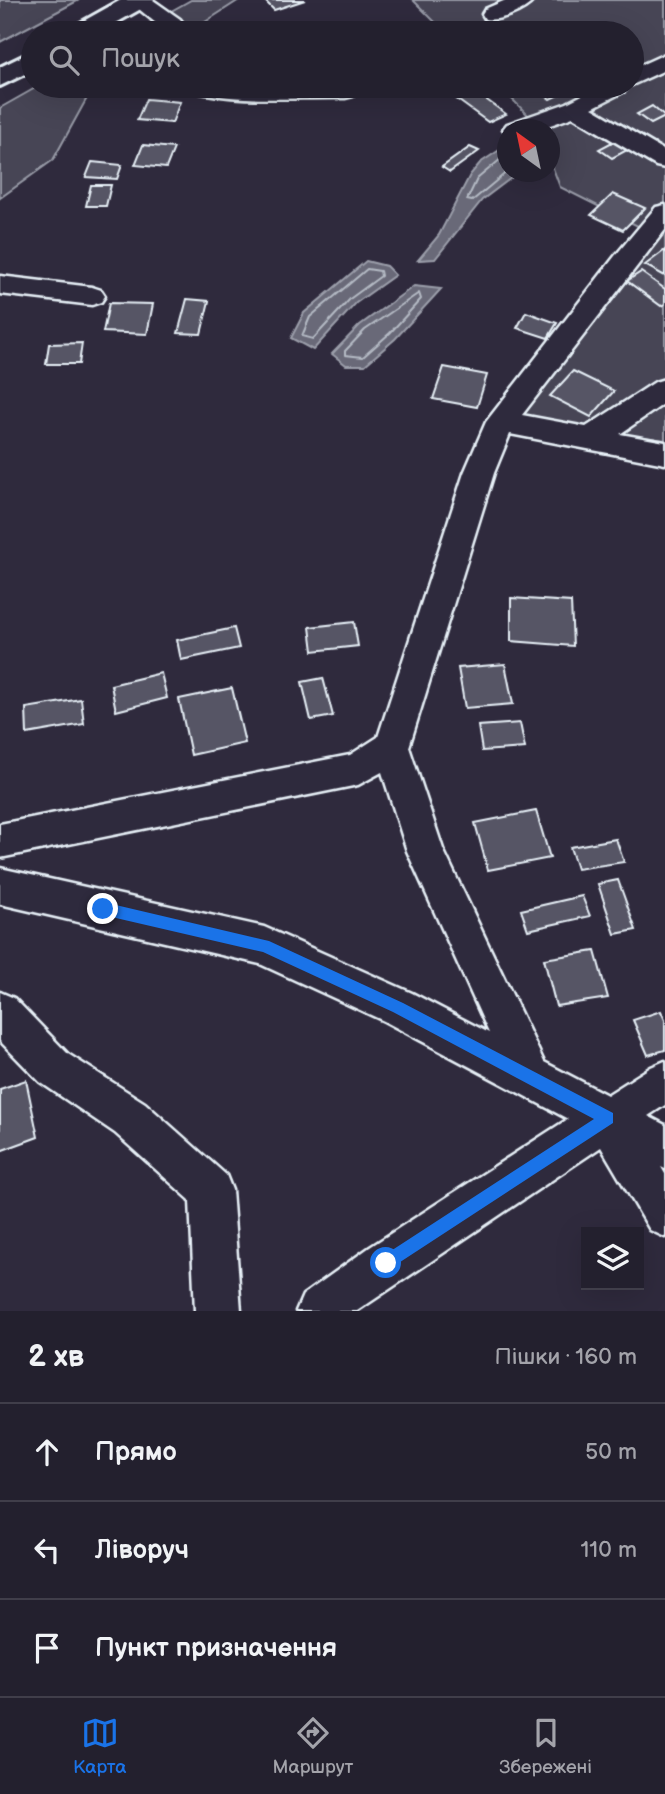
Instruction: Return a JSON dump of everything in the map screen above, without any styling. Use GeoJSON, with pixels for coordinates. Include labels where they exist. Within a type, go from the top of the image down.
{"type":"FeatureCollection","features":[{"type":"Feature","properties":{"kind":"highway"},"geometry":{"type":"LineString","coordinates":[[101,21],[139,0]]}},
{"type":"Feature","properties":{"kind":"highway"},"geometry":{"type":"LineString","coordinates":[[0,78],[21,66]]}},
{"type":"Feature","properties":{"kind":"street"},"geometry":{"type":"LineString","coordinates":[[139,0],[168,21]]}},
{"type":"Feature","properties":{"kind":"street"},"geometry":{"type":"LineString","coordinates":[[493,14],[523,0]]}},
{"type":"Feature","properties":{"kind":"street"},"geometry":{"type":"LineString","coordinates":[[644,72],[665,61]]}},
{"type":"Feature","properties":{"kind":"street"},"geometry":{"type":"LineString","coordinates":[[544,119],[594,98]]}},
{"type":"Feature","properties":{"kind":"street"},"geometry":{"type":"LineString","coordinates":[[575,108],[665,161]]}},
{"type":"Feature","properties":{"kind":"street"},"geometry":{"type":"LineString","coordinates":[[0,841],[358,769],[392,747],[479,473],[501,422],[665,213]]}},
{"type":"Feature","properties":{"kind":"street"},"geometry":{"type":"LineString","coordinates":[[0,285],[92,296]]}},
{"type":"Feature","properties":{"kind":"street"},"geometry":{"type":"LineString","coordinates":[[589,440],[665,389]]}},
{"type":"Feature","properties":{"kind":"street"},"geometry":{"type":"LineString","coordinates":[[501,422],[665,453]]}},
{"type":"Feature","properties":{"kind":"street"},"geometry":{"type":"LineString","coordinates":[[392,747],[425,850],[530,1077]]}},
{"type":"Feature","properties":{"kind":"street"},"geometry":{"type":"LineString","coordinates":[[0,886],[264,946],[398,1007],[665,1148]]}},
{"type":"Feature","properties":{"kind":"street"},"geometry":{"type":"LineString","coordinates":[[0,1012],[54,1068],[131,1118],[211,1190],[218,1311]]}},
{"type":"Feature","properties":{"kind":"street"},"geometry":{"type":"LineString","coordinates":[[319,1311],[386,1263],[665,1081]]}},
{"type":"Feature","properties":{"kind":"street"},"geometry":{"type":"LineString","coordinates":[[608,1118],[665,1215]]}},
{"type":"Feature","properties":{"kind":"shaded area"},"geometry":{"type":"Polygon","coordinates":[[[0,0],[79,0],[40,21],[21,21],[21,31],[0,42],[0,0]]]}},
{"type":"Feature","properties":{"kind":"shaded area"},"geometry":{"type":"Polygon","coordinates":[[[191,0],[239,0],[207,21],[153,21],[191,0]]]}},
{"type":"Feature","properties":{"kind":"shaded area"},"geometry":{"type":"Polygon","coordinates":[[[413,0],[665,0],[665,440],[510,419],[656,235],[560,187],[560,119],[532,119],[511,98],[644,98],[644,21],[434,21],[413,0]]]}},
{"type":"Feature","properties":{"kind":"shaded area"},"geometry":{"type":"Polygon","coordinates":[[[21,96],[87,98],[53,160],[0,198],[0,108],[21,96]]]}},
{"type":"Feature","properties":{"kind":"water"},"geometry":{"type":"Polygon","coordinates":[[[497,152],[497,182],[506,182],[482,200],[435,259],[418,260],[439,235],[470,175],[480,163],[497,152]]]}},
{"type":"Feature","properties":{"kind":"water"},"geometry":{"type":"Polygon","coordinates":[[[366,261],[386,266],[395,275],[356,303],[313,350],[291,338],[304,313],[366,261]]]}},
{"type":"Feature","properties":{"kind":"water"},"geometry":{"type":"Polygon","coordinates":[[[414,286],[441,289],[395,339],[365,365],[346,365],[332,354],[360,325],[414,286]]]}},
{"type":"Feature","properties":{"kind":"building"},"geometry":{"type":"Polygon","coordinates":[[[305,0],[274,10],[265,1],[305,0]]]}},
{"type":"Feature","properties":{"kind":"building"},"geometry":{"type":"Polygon","coordinates":[[[455,98],[484,98],[506,114],[488,122],[455,98]]]}},
{"type":"Feature","properties":{"kind":"building"},"geometry":{"type":"Polygon","coordinates":[[[146,99],[180,102],[172,123],[137,120],[146,99]]]}},
{"type":"Feature","properties":{"kind":"building"},"geometry":{"type":"Polygon","coordinates":[[[652,106],[665,117],[651,124],[637,114],[652,106]]]}},
{"type":"Feature","properties":{"kind":"building"},"geometry":{"type":"Polygon","coordinates":[[[618,139],[631,148],[612,158],[599,149],[618,139]]]}},
{"type":"Feature","properties":{"kind":"building"},"geometry":{"type":"Polygon","coordinates":[[[143,145],[174,148],[166,168],[135,165],[143,145]]]}},
{"type":"Feature","properties":{"kind":"building"},"geometry":{"type":"Polygon","coordinates":[[[470,147],[479,151],[450,172],[442,167],[470,147]]]}},
{"type":"Feature","properties":{"kind":"building"},"geometry":{"type":"Polygon","coordinates":[[[92,162],[122,165],[117,179],[86,177],[92,162]]]}},
{"type":"Feature","properties":{"kind":"building"},"geometry":{"type":"Polygon","coordinates":[[[91,185],[111,185],[106,206],[86,206],[91,185]]]}},
{"type":"Feature","properties":{"kind":"building"},"geometry":{"type":"Polygon","coordinates":[[[613,194],[645,208],[623,230],[591,215],[613,194]]]}},
{"type":"Feature","properties":{"kind":"building"},"geometry":{"type":"Polygon","coordinates":[[[665,250],[665,276],[645,265],[665,250]]]}},
{"type":"Feature","properties":{"kind":"building"},"geometry":{"type":"Polygon","coordinates":[[[641,272],[665,289],[665,304],[661,306],[627,281],[641,272]]]}},
{"type":"Feature","properties":{"kind":"building"},"geometry":{"type":"Polygon","coordinates":[[[187,299],[209,301],[201,334],[178,333],[187,299]]]}},
{"type":"Feature","properties":{"kind":"building"},"geometry":{"type":"Polygon","coordinates":[[[109,303],[153,304],[147,334],[103,332],[109,303]]]}},
{"type":"Feature","properties":{"kind":"building"},"geometry":{"type":"Polygon","coordinates":[[[526,312],[557,323],[548,338],[517,328],[526,312]]]}},
{"type":"Feature","properties":{"kind":"building"},"geometry":{"type":"Polygon","coordinates":[[[82,343],[79,364],[46,364],[49,344],[82,343]]]}},
{"type":"Feature","properties":{"kind":"building"},"geometry":{"type":"Polygon","coordinates":[[[444,367],[487,375],[477,407],[433,399],[444,367]]]}},
{"type":"Feature","properties":{"kind":"building"},"geometry":{"type":"Polygon","coordinates":[[[573,371],[614,391],[591,417],[550,396],[573,371]]]}},
{"type":"Feature","properties":{"kind":"building"},"geometry":{"type":"Polygon","coordinates":[[[511,598],[571,602],[573,646],[511,641],[511,598]]]}},
{"type":"Feature","properties":{"kind":"building"},"geometry":{"type":"Polygon","coordinates":[[[354,622],[358,646],[313,651],[310,627],[354,622]]]}},
{"type":"Feature","properties":{"kind":"building"},"geometry":{"type":"Polygon","coordinates":[[[234,628],[239,648],[181,660],[177,640],[234,628]]]}},
{"type":"Feature","properties":{"kind":"building"},"geometry":{"type":"Polygon","coordinates":[[[505,664],[513,704],[465,708],[458,668],[505,664]]]}},
{"type":"Feature","properties":{"kind":"building"},"geometry":{"type":"Polygon","coordinates":[[[161,673],[167,698],[116,711],[111,685],[161,673]]]}},
{"type":"Feature","properties":{"kind":"building"},"geometry":{"type":"Polygon","coordinates":[[[323,678],[333,716],[311,720],[302,682],[323,678]]]}},
{"type":"Feature","properties":{"kind":"building"},"geometry":{"type":"Polygon","coordinates":[[[232,688],[245,743],[191,755],[179,699],[232,688]]]}},
{"type":"Feature","properties":{"kind":"building"},"geometry":{"type":"Polygon","coordinates":[[[81,699],[84,724],[27,734],[26,708],[81,699]]]}},
{"type":"Feature","properties":{"kind":"building"},"geometry":{"type":"Polygon","coordinates":[[[520,723],[525,748],[482,751],[478,726],[520,723]]]}},
{"type":"Feature","properties":{"kind":"building"},"geometry":{"type":"Polygon","coordinates":[[[536,811],[550,858],[488,870],[475,823],[536,811]]]}},
{"type":"Feature","properties":{"kind":"building"},"geometry":{"type":"Polygon","coordinates":[[[616,839],[624,862],[577,869],[570,847],[616,839]]]}},
{"type":"Feature","properties":{"kind":"building"},"geometry":{"type":"Polygon","coordinates":[[[618,880],[636,930],[615,934],[598,884],[618,880]]]}},
{"type":"Feature","properties":{"kind":"building"},"geometry":{"type":"Polygon","coordinates":[[[582,896],[590,916],[528,930],[521,910],[582,896]]]}},
{"type":"Feature","properties":{"kind":"building"},"geometry":{"type":"Polygon","coordinates":[[[595,951],[608,998],[556,1006],[544,959],[595,951]]]}},
{"type":"Feature","properties":{"kind":"building"},"geometry":{"type":"Polygon","coordinates":[[[661,1011],[665,1020],[665,1050],[648,1055],[633,1020],[661,1011]]]}},
{"type":"Feature","properties":{"kind":"building"},"geometry":{"type":"Polygon","coordinates":[[[26,1080],[38,1137],[0,1151],[0,1089],[26,1080]]]}},
{"type":"Feature","properties":{"kind":"route"},"geometry":{"type":"LineString","coordinates":[[103,909],[264,946],[398,1007],[608,1118],[386,1263]]}}]}
